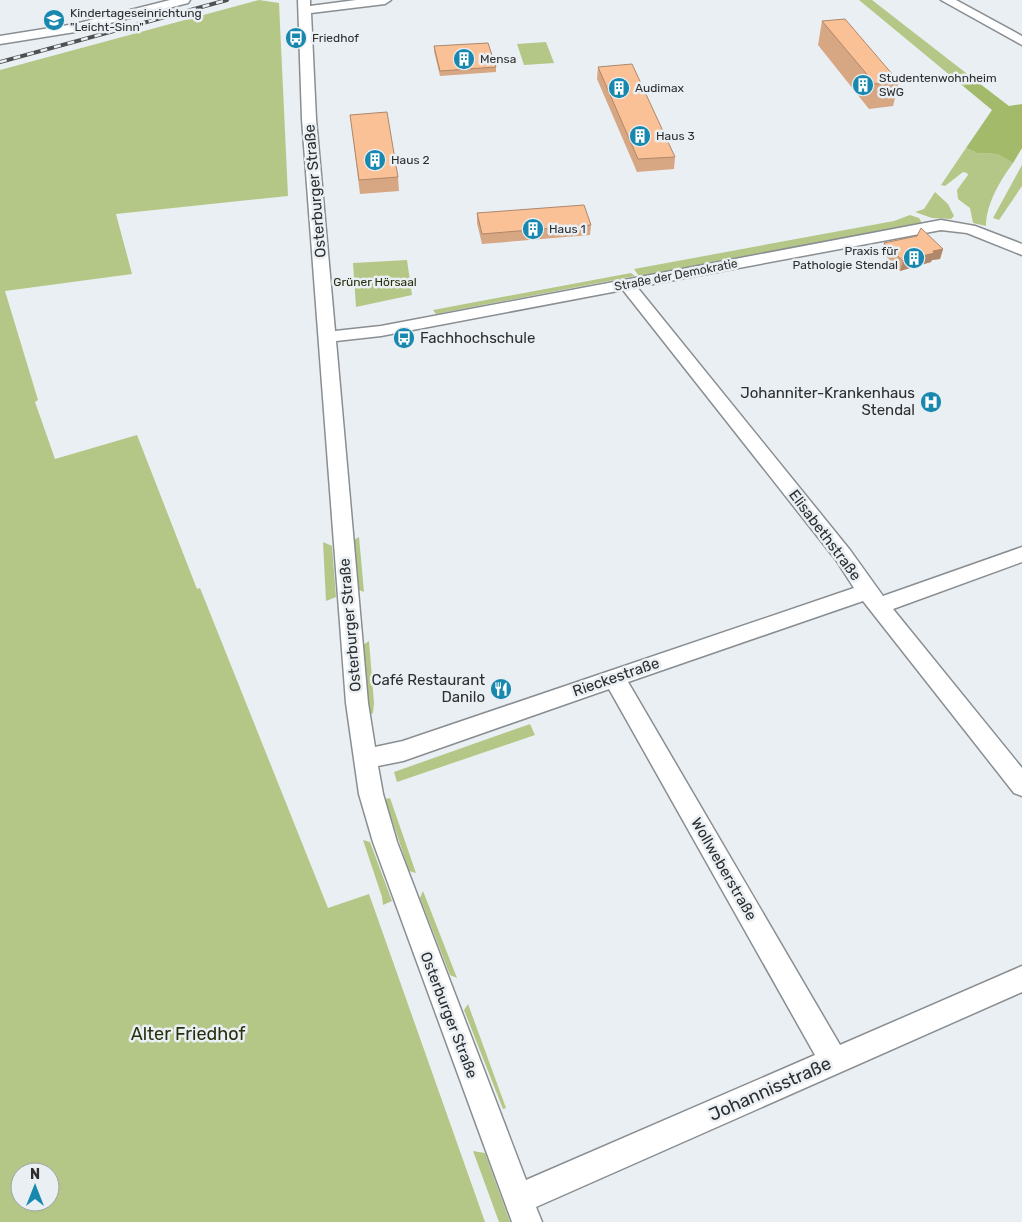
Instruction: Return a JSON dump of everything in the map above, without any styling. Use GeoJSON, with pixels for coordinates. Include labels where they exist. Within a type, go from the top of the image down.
{"type":"FeatureCollection","features":[{"type":"Feature","properties":{"kind":"street"},"geometry":{"type":"LineString","coordinates":[[0,40],[75,28],[184,0]]}},
{"type":"Feature","properties":{"kind":"street"},"geometry":{"type":"LineString","coordinates":[[305,5],[385,0]]}},
{"type":"Feature","properties":{"kind":"street"},"geometry":{"type":"LineString","coordinates":[[947,0],[1022,40]]}},
{"type":"Feature","properties":{"kind":"street","name":"Osterburger Straße"},"geometry":{"type":"LineString","coordinates":[[305,5],[305,58],[354,675],[364,759],[371,794],[385,842],[523,1211]]}},
{"type":"Feature","properties":{"kind":"street","name":"Straße der Demokratie"},"geometry":{"type":"LineString","coordinates":[[327,337],[381,331],[942,226],[970,229],[1022,250]]}},
{"type":"Feature","properties":{"kind":"street","name":"Elisabethstraße"},"geometry":{"type":"LineString","coordinates":[[627,285],[1022,786]]}},
{"type":"Feature","properties":{"kind":"street","name":"Rieckestraße"},"geometry":{"type":"LineString","coordinates":[[364,759],[403,751],[614,678],[1022,554]]}},
{"type":"Feature","properties":{"kind":"street","name":"Wollweberstraße"},"geometry":{"type":"LineString","coordinates":[[614,678],[834,1061]]}},
{"type":"Feature","properties":{"kind":"street","name":"Johannisstraße"},"geometry":{"type":"LineString","coordinates":[[523,1211],[834,1061],[1022,979]]}},
{"type":"Feature","properties":{"kind":"green space","name":"Alter Friedhof"},"geometry":{"type":"Polygon","coordinates":[[[259,0],[279,3],[288,196],[116,214],[132,274],[5,291],[38,400],[35,402],[55,459],[137,435],[197,589],[200,588],[328,908],[369,894],[485,1222],[0,1222],[0,70],[259,0]]]}},
{"type":"Feature","properties":{"kind":"green space"},"geometry":{"type":"Polygon","coordinates":[[[859,0],[872,0],[975,80],[963,86],[859,0]]]}},
{"type":"Feature","properties":{"kind":"green space"},"geometry":{"type":"Polygon","coordinates":[[[546,42],[554,63],[524,65],[517,44],[546,42]]]}},
{"type":"Feature","properties":{"kind":"green space"},"geometry":{"type":"Polygon","coordinates":[[[975,80],[1009,106],[1022,104],[1022,148],[1013,163],[997,154],[977,153],[966,148],[992,110],[963,86],[975,80]]]}},
{"type":"Feature","properties":{"kind":"green space"},"geometry":{"type":"Polygon","coordinates":[[[966,148],[977,153],[997,154],[1013,163],[991,201],[986,226],[973,223],[970,208],[958,199],[957,190],[968,175],[967,173],[963,172],[945,186],[941,185],[966,148]]]}},
{"type":"Feature","properties":{"kind":"green space"},"geometry":{"type":"Polygon","coordinates":[[[1022,165],[1022,186],[999,220],[993,218],[1022,165]]]}},
{"type":"Feature","properties":{"kind":"green space"},"geometry":{"type":"Polygon","coordinates":[[[935,192],[948,204],[954,216],[951,219],[932,218],[915,212],[924,209],[935,192]]]}},
{"type":"Feature","properties":{"kind":"green space"},"geometry":{"type":"Polygon","coordinates":[[[910,215],[919,218],[922,223],[639,276],[634,269],[894,221],[910,215]]]}},
{"type":"Feature","properties":{"kind":"green space","name":"Grüner Hörsaal"},"geometry":{"type":"Polygon","coordinates":[[[407,260],[412,295],[356,307],[353,263],[407,260]]]}},
{"type":"Feature","properties":{"kind":"green space"},"geometry":{"type":"Polygon","coordinates":[[[631,273],[635,276],[436,314],[433,310],[631,273]]]}},
{"type":"Feature","properties":{"kind":"green space"},"geometry":{"type":"Polygon","coordinates":[[[359,537],[364,592],[359,590],[354,540],[359,537]]]}},
{"type":"Feature","properties":{"kind":"green space"},"geometry":{"type":"Polygon","coordinates":[[[323,542],[332,546],[336,597],[326,601],[323,542]]]}},
{"type":"Feature","properties":{"kind":"green space"},"geometry":{"type":"Polygon","coordinates":[[[369,641],[374,703],[373,713],[370,715],[363,645],[369,641]]]}},
{"type":"Feature","properties":{"kind":"green space"},"geometry":{"type":"Polygon","coordinates":[[[530,724],[535,735],[397,782],[394,772],[530,724]]]}},
{"type":"Feature","properties":{"kind":"green space"},"geometry":{"type":"Polygon","coordinates":[[[390,798],[416,873],[409,871],[385,799],[390,798]]]}},
{"type":"Feature","properties":{"kind":"green space"},"geometry":{"type":"Polygon","coordinates":[[[363,840],[370,842],[392,901],[383,905],[382,897],[363,840]]]}},
{"type":"Feature","properties":{"kind":"green space"},"geometry":{"type":"Polygon","coordinates":[[[423,891],[457,978],[450,975],[420,898],[423,891]]]}},
{"type":"Feature","properties":{"kind":"green space"},"geometry":{"type":"Polygon","coordinates":[[[468,1004],[506,1108],[503,1109],[464,1010],[468,1004]]]}},
{"type":"Feature","properties":{"kind":"green space"},"geometry":{"type":"Polygon","coordinates":[[[473,1151],[485,1153],[510,1222],[499,1222],[473,1151]]]}},
{"type":"Feature","properties":{"kind":"building"},"geometry":{"type":"Polygon","coordinates":[[[845,19],[899,82],[875,84],[822,21],[845,19]]]}},
{"type":"Feature","properties":{"kind":"building","name":"Mensa"},"geometry":{"type":"Polygon","coordinates":[[[488,43],[496,67],[440,71],[434,46],[488,43]]]}},
{"type":"Feature","properties":{"kind":"building"},"geometry":{"type":"Polygon","coordinates":[[[632,64],[675,157],[638,159],[598,67],[632,64]]]}},
{"type":"Feature","properties":{"kind":"building","name":"Haus 2"},"geometry":{"type":"Polygon","coordinates":[[[387,112],[398,177],[359,180],[350,115],[387,112]]]}},
{"type":"Feature","properties":{"kind":"building"},"geometry":{"type":"Polygon","coordinates":[[[584,205],[591,225],[482,234],[477,213],[584,205]]]}},
{"type":"Feature","properties":{"kind":"building"},"geometry":{"type":"Polygon","coordinates":[[[921,228],[943,249],[903,261],[884,243],[917,236],[921,228]]]}},
{"type":"Feature","properties":{"kind":"railway"},"geometry":{"type":"LineString","coordinates":[[0,62],[227,0]]}},
{"type":"Feature","properties":{"kind":"place","name":"Kindertageseinrichtung \"Leicht-Sinn\""},"geometry":{"type":"Point","coordinates":[54,20]}},
{"type":"Feature","properties":{"kind":"place","name":"Friedhof"},"geometry":{"type":"Point","coordinates":[296,38]}},
{"type":"Feature","properties":{"kind":"place","name":"Mensa"},"geometry":{"type":"Point","coordinates":[464,59]}},
{"type":"Feature","properties":{"kind":"place","name":"Studentenwohnheim SWG"},"geometry":{"type":"Point","coordinates":[863,85]}},
{"type":"Feature","properties":{"kind":"place","name":"Audimax"},"geometry":{"type":"Point","coordinates":[619,88]}},
{"type":"Feature","properties":{"kind":"place","name":"Haus 3"},"geometry":{"type":"Point","coordinates":[640,136]}},
{"type":"Feature","properties":{"kind":"place","name":"Haus 2"},"geometry":{"type":"Point","coordinates":[375,160]}},
{"type":"Feature","properties":{"kind":"place","name":"Haus 1"},"geometry":{"type":"Point","coordinates":[533,229]}},
{"type":"Feature","properties":{"kind":"place","name":"Praxis für Pathologie Stendal"},"geometry":{"type":"Point","coordinates":[914,258]}},
{"type":"Feature","properties":{"kind":"place","name":"Fachhochschule"},"geometry":{"type":"Point","coordinates":[404,338]}},
{"type":"Feature","properties":{"kind":"place","name":"Johanniter-Krankenhaus Stendal"},"geometry":{"type":"Point","coordinates":[931,402]}},
{"type":"Feature","properties":{"kind":"place","name":"Café Restaurant Danilo"},"geometry":{"type":"Point","coordinates":[501,689]}}]}
